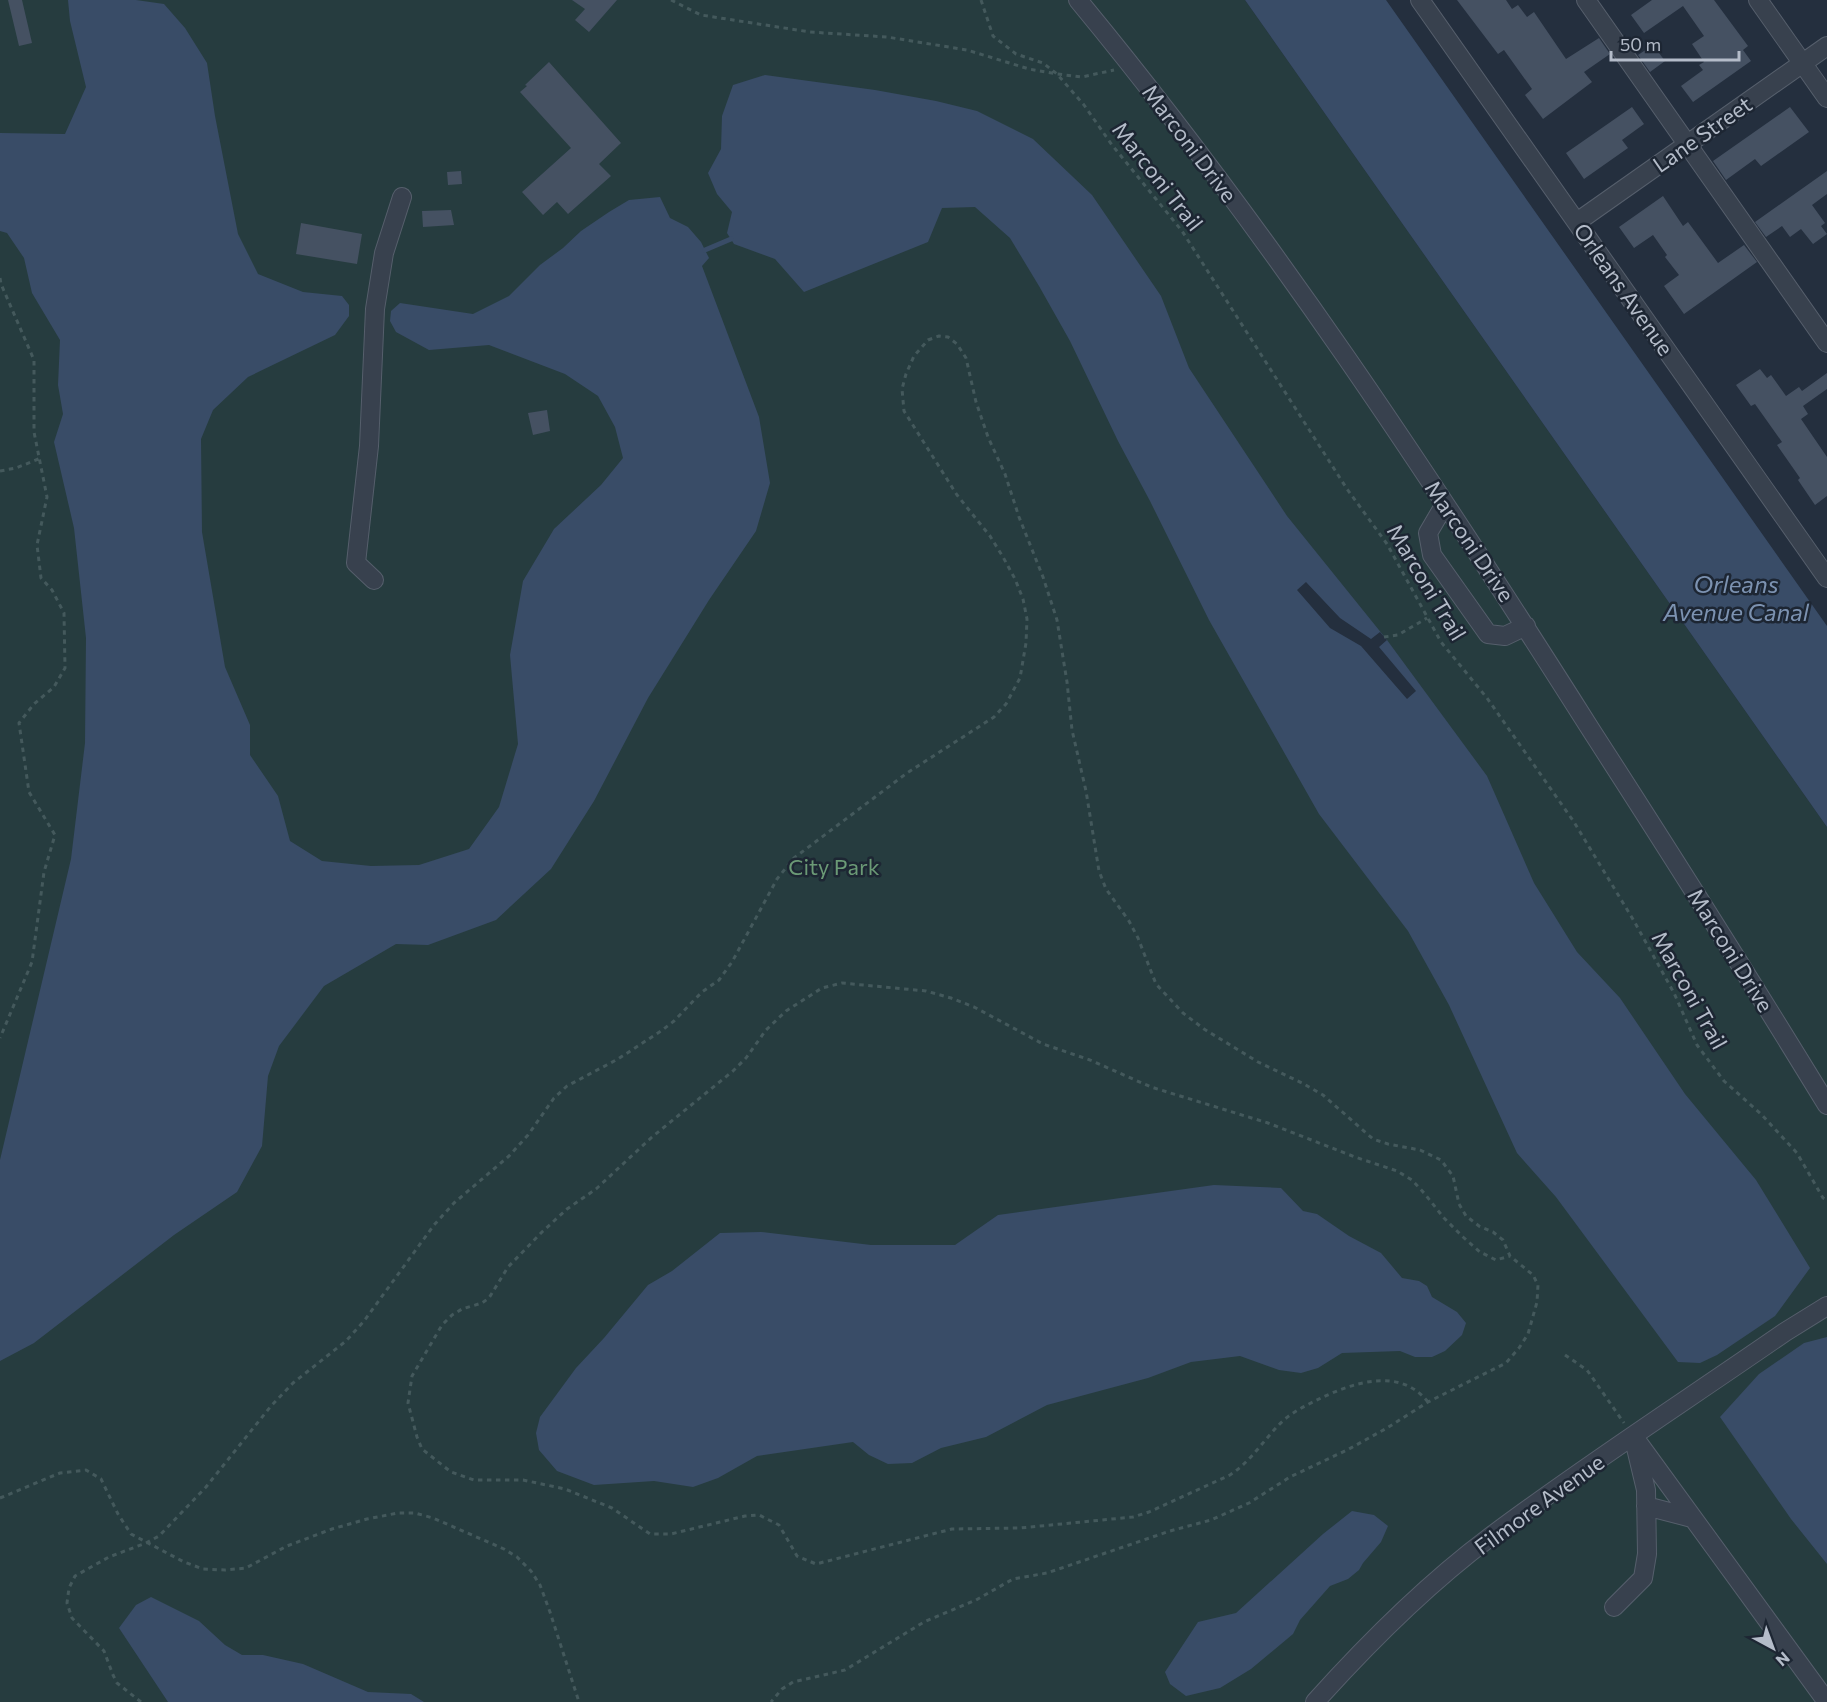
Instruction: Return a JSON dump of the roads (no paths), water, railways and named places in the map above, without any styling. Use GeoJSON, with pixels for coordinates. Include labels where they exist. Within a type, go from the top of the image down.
{"type":"FeatureCollection","features":[{"type":"Feature","properties":{"kind":"street","name":"Marconi Drive"},"geometry":{"type":"LineString","coordinates":[[1078,0],[1130,63],[1335,339],[1526,626],[1827,1105]]}},
{"type":"Feature","properties":{"kind":"street","name":"Orleans Avenue"},"geometry":{"type":"LineString","coordinates":[[1420,0],[1827,578]]}},
{"type":"Feature","properties":{"kind":"street"},"geometry":{"type":"LineString","coordinates":[[1586,0],[1827,343]]}},
{"type":"Feature","properties":{"kind":"street"},"geometry":{"type":"LineString","coordinates":[[1758,0],[1827,98]]}},
{"type":"Feature","properties":{"kind":"street","name":"Lane Street"},"geometry":{"type":"LineString","coordinates":[[1576,222],[1827,46]]}},
{"type":"Feature","properties":{"kind":"street"},"geometry":{"type":"LineString","coordinates":[[374,580],[356,563],[369,447],[375,309],[384,253],[402,197]]}},
{"type":"Feature","properties":{"kind":"street"},"geometry":{"type":"LineString","coordinates":[[1445,504],[1428,533],[1432,555],[1488,634],[1505,636],[1526,626]]}},
{"type":"Feature","properties":{"kind":"street","name":"Filmore Avenue"},"geometry":{"type":"LineString","coordinates":[[1785,1332],[1827,1296]]}},
{"type":"Feature","properties":{"kind":"street","name":"Filmore Avenue"},"geometry":{"type":"LineString","coordinates":[[1315,1702],[1371,1642],[1409,1606],[1489,1538],[1785,1332],[1827,1306]]}},
{"type":"Feature","properties":{"kind":"street"},"geometry":{"type":"LineString","coordinates":[[1614,1607],[1643,1578],[1647,1554],[1646,1490],[1634,1437]]}},
{"type":"Feature","properties":{"kind":"street"},"geometry":{"type":"LineString","coordinates":[[1634,1437],[1827,1702]]}},
{"type":"Feature","properties":{"kind":"street"},"geometry":{"type":"LineString","coordinates":[[1646,1506],[1692,1518]]}},
{"type":"Feature","properties":{"kind":"water"},"geometry":{"type":"Polygon","coordinates":[[[68,0],[136,0],[164,4],[185,28],[207,63],[238,234],[258,274],[303,292],[342,296],[349,305],[349,316],[335,335],[248,377],[213,410],[201,439],[202,532],[225,667],[250,725],[250,755],[278,796],[290,841],[322,861],[371,866],[419,865],[469,849],[499,807],[518,744],[510,655],[523,581],[554,529],[601,485],[623,458],[615,427],[598,396],[565,374],[489,345],[429,350],[396,332],[390,321],[391,311],[400,303],[473,314],[509,296],[540,265],[581,231],[609,212],[629,200],[660,197],[670,218],[688,227],[701,242],[709,258],[702,266],[759,417],[770,483],[756,531],[709,600],[648,698],[594,801],[551,869],[496,920],[428,945],[396,944],[324,986],[279,1046],[268,1076],[262,1146],[237,1192],[174,1235],[34,1343],[0,1361],[0,1160],[71,859],[85,743],[86,638],[74,528],[54,442],[63,414],[58,385],[60,340],[32,293],[24,258],[7,233],[0,231],[0,133],[65,134],[86,87],[70,21],[68,0]]]}},
{"type":"Feature","properties":{"kind":"water","name":"Orleans Avenue Canal"},"geometry":{"type":"Polygon","coordinates":[[[1245,0],[1386,0],[1827,626],[1827,827],[1245,0]]]}},
{"type":"Feature","properties":{"kind":"water"},"geometry":{"type":"Polygon","coordinates":[[[765,75],[875,90],[977,111],[1033,139],[1092,195],[1161,296],[1189,368],[1287,516],[1387,640],[1487,776],[1534,883],[1577,952],[1620,998],[1685,1094],[1756,1180],[1810,1268],[1775,1316],[1717,1355],[1700,1363],[1678,1362],[1556,1197],[1517,1153],[1449,1005],[1408,931],[1319,814],[1209,620],[1070,341],[1010,238],[975,207],[942,208],[928,242],[804,292],[775,259],[734,244],[727,233],[732,212],[717,194],[708,173],[721,149],[722,116],[733,85],[765,75]]]}},
{"type":"Feature","properties":{"kind":"water"},"geometry":{"type":"Polygon","coordinates":[[[1214,1185],[1281,1188],[1303,1211],[1317,1214],[1349,1236],[1381,1253],[1402,1278],[1419,1281],[1427,1286],[1432,1297],[1457,1312],[1466,1323],[1462,1335],[1445,1351],[1432,1357],[1415,1357],[1400,1351],[1342,1353],[1318,1368],[1301,1373],[1279,1370],[1240,1356],[1191,1362],[1148,1378],[1047,1405],[986,1437],[941,1448],[912,1463],[888,1464],[869,1455],[853,1442],[757,1456],[718,1478],[693,1487],[654,1481],[594,1485],[557,1471],[539,1450],[536,1433],[540,1417],[576,1368],[648,1285],[672,1271],[720,1233],[761,1232],[871,1245],[955,1245],[998,1215],[1214,1185]]]}},
{"type":"Feature","properties":{"kind":"water"},"geometry":{"type":"Polygon","coordinates":[[[1827,1337],[1827,1564],[1791,1519],[1720,1417],[1759,1374],[1804,1343],[1827,1337]]]}},
{"type":"Feature","properties":{"kind":"water"},"geometry":{"type":"Polygon","coordinates":[[[1352,1511],[1374,1515],[1388,1526],[1381,1542],[1359,1570],[1348,1579],[1330,1586],[1300,1620],[1293,1634],[1251,1669],[1220,1688],[1186,1696],[1170,1684],[1165,1672],[1198,1622],[1236,1613],[1323,1534],[1352,1511]]]}},
{"type":"Feature","properties":{"kind":"water"},"geometry":{"type":"Polygon","coordinates":[[[151,1597],[199,1621],[225,1645],[242,1655],[263,1655],[303,1664],[368,1692],[411,1694],[424,1702],[168,1702],[119,1628],[136,1605],[151,1597]]]}},
{"type":"Feature","properties":{"kind":"waterway"},"geometry":{"type":"LineString","coordinates":[[705,250],[731,239]]}},
{"type":"Feature","properties":{"kind":"park label","name":"City Park"},"geometry":{"type":"Point","coordinates":[834,866]}}]}
